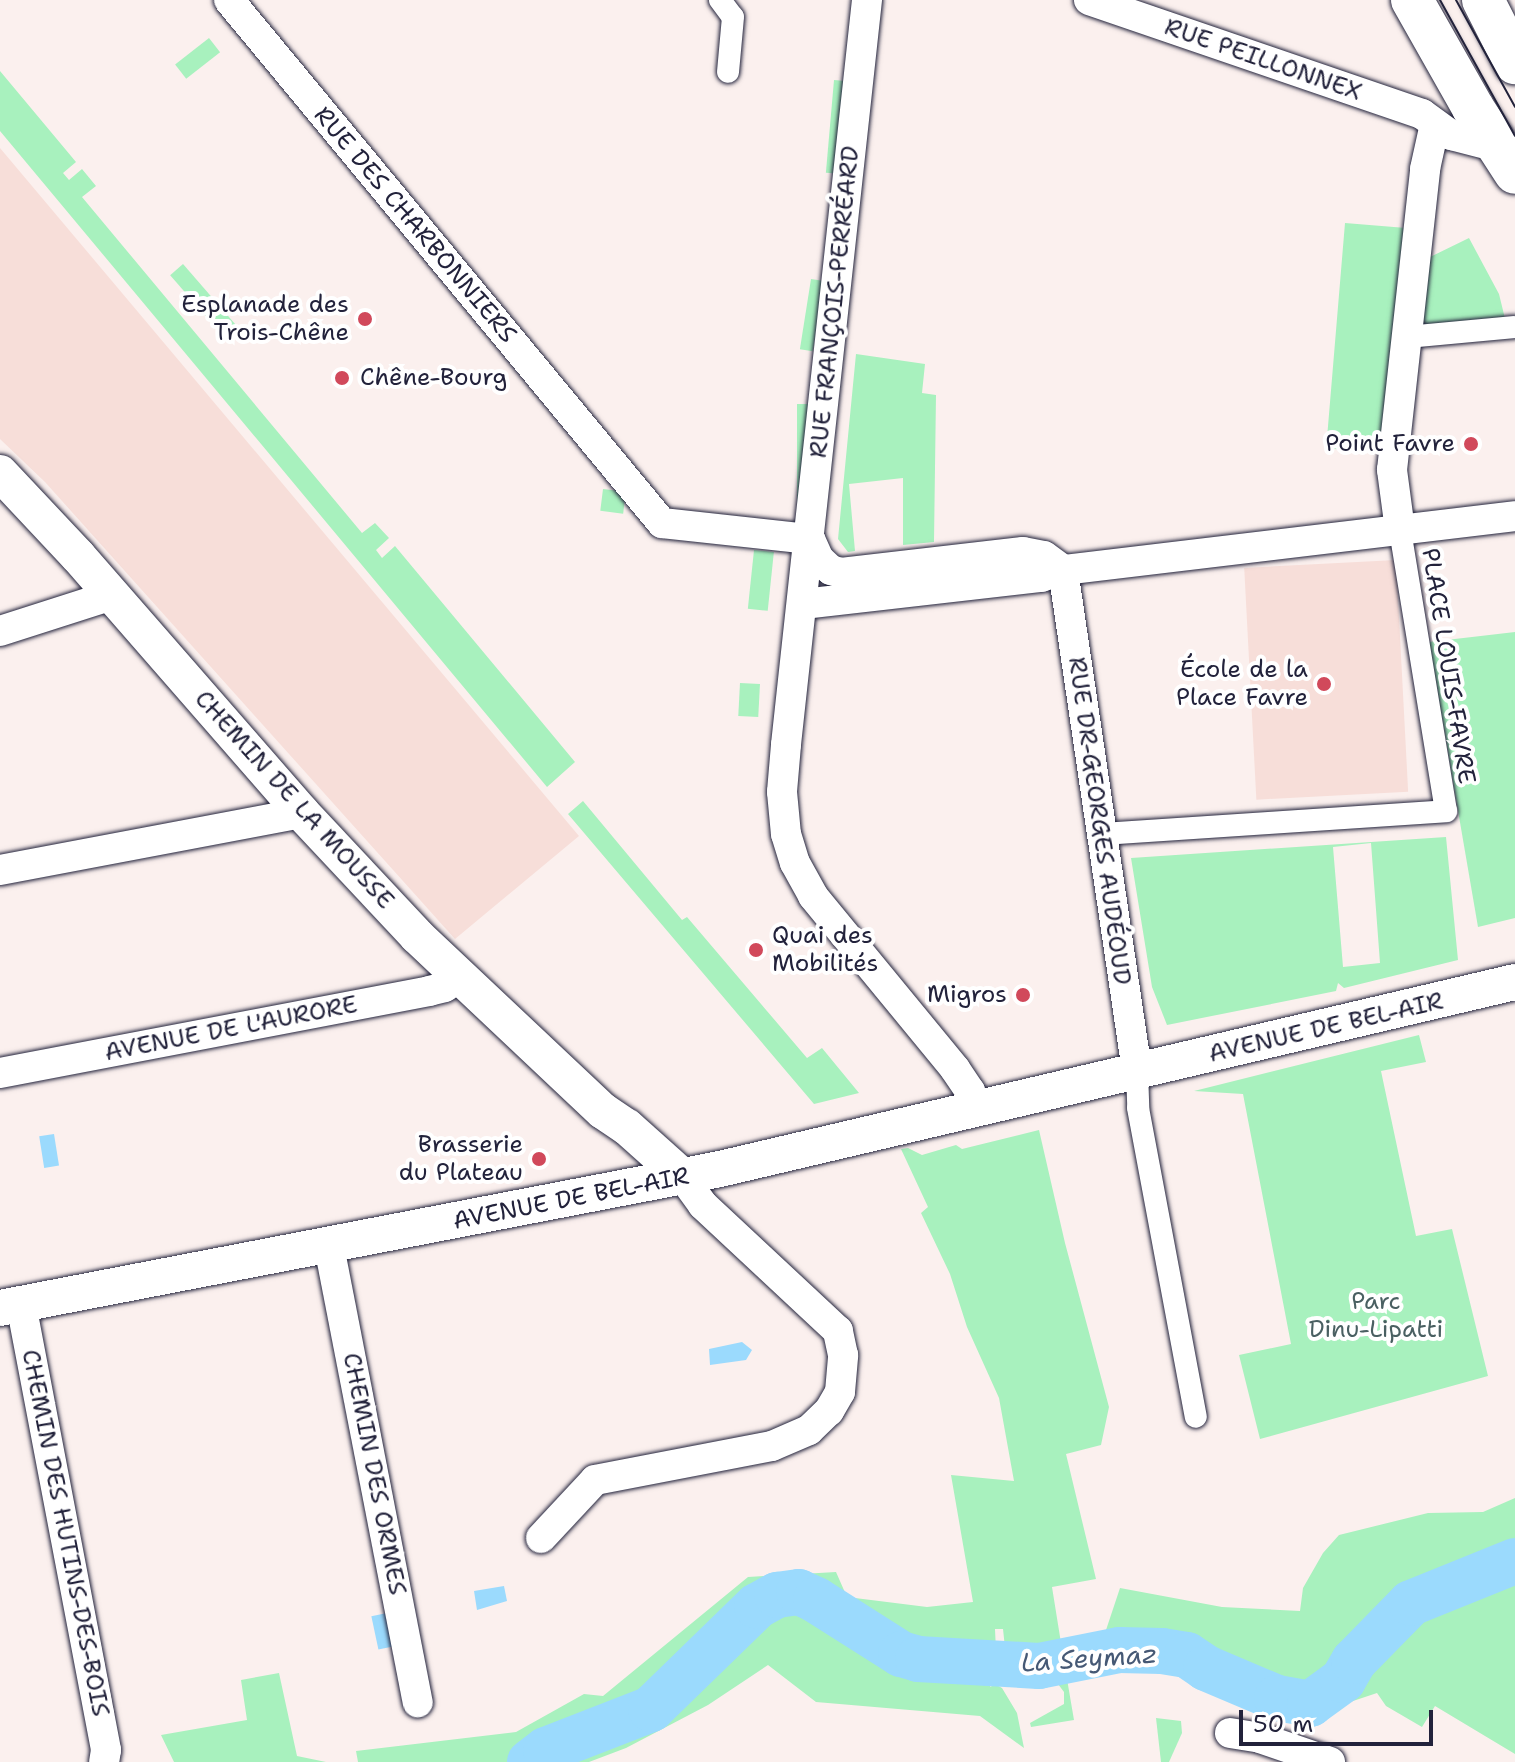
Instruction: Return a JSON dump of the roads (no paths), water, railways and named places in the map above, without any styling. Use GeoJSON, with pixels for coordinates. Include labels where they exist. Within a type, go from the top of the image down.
{"type":"FeatureCollection","features":[{"type":"Feature","properties":{"kind":"main road"},"geometry":{"type":"LineString","coordinates":[[1412,0],[1506,160]]}},
{"type":"Feature","properties":{"kind":"main road"},"geometry":{"type":"LineString","coordinates":[[1483,0],[1515,63]]}},
{"type":"Feature","properties":{"kind":"street","name":"RUE DES CHARBONNIERS"},"geometry":{"type":"LineString","coordinates":[[229,0],[662,523],[810,539]]}},
{"type":"Feature","properties":{"kind":"street"},"geometry":{"type":"LineString","coordinates":[[720,0],[733,17],[728,72]]}},
{"type":"Feature","properties":{"kind":"street","name":"RUE FRANÇOIS-PERRÉARD"},"geometry":{"type":"LineString","coordinates":[[867,0],[782,792],[786,834],[795,863],[829,917],[955,1069],[970,1091],[972,1107]]}},
{"type":"Feature","properties":{"kind":"street","name":"RUE PEILLONNEX"},"geometry":{"type":"LineString","coordinates":[[1089,0],[1422,114],[1451,135],[1506,160]]}},
{"type":"Feature","properties":{"kind":"street"},"geometry":{"type":"LineString","coordinates":[[1400,530],[1392,470],[1425,169],[1435,124]]}},
{"type":"Feature","properties":{"kind":"street"},"geometry":{"type":"LineString","coordinates":[[1407,337],[1515,327]]}},
{"type":"Feature","properties":{"kind":"street","name":"CHEMIN DE LA MOUSSE"},"geometry":{"type":"LineString","coordinates":[[0,473],[112,595],[302,813],[458,977],[603,1111],[627,1127],[683,1177]]}},
{"type":"Feature","properties":{"kind":"street"},"geometry":{"type":"LineString","coordinates":[[803,604],[1515,516]]}},
{"type":"Feature","properties":{"kind":"street","name":"PLACE LOUIS-FAVRE"},"geometry":{"type":"LineString","coordinates":[[1102,834],[1446,811],[1400,530]]}},
{"type":"Feature","properties":{"kind":"street"},"geometry":{"type":"LineString","coordinates":[[810,539],[819,559],[831,570],[841,573],[1023,552],[1044,556],[1063,570]]}},
{"type":"Feature","properties":{"kind":"street","name":"RUE DR-GEORGES AUDÉOUD"},"geometry":{"type":"LineString","coordinates":[[1063,570],[1137,1071]]}},
{"type":"Feature","properties":{"kind":"street"},"geometry":{"type":"LineString","coordinates":[[0,631],[112,595]]}},
{"type":"Feature","properties":{"kind":"street"},"geometry":{"type":"LineString","coordinates":[[0,870],[302,813]]}},
{"type":"Feature","properties":{"kind":"street","name":"AVENUE DE L'AURORE"},"geometry":{"type":"LineString","coordinates":[[0,1073],[429,991],[445,987],[458,977]]}},
{"type":"Feature","properties":{"kind":"street","name":"AVENUE DE BEL-AIR"},"geometry":{"type":"LineString","coordinates":[[11,1306],[683,1177],[1515,982]]}},
{"type":"Feature","properties":{"kind":"street"},"geometry":{"type":"LineString","coordinates":[[1137,1071],[1138,1108],[1196,1417]]}},
{"type":"Feature","properties":{"kind":"street","name":"CHEMIN DE LA MOUSSE"},"geometry":{"type":"LineString","coordinates":[[603,1111],[620,1136],[635,1187]]}},
{"type":"Feature","properties":{"kind":"street"},"geometry":{"type":"LineString","coordinates":[[541,1538],[595,1480],[772,1446],[809,1430],[829,1411],[840,1392],[843,1355],[838,1331],[703,1205],[683,1177]]}},
{"type":"Feature","properties":{"kind":"street","name":"CHEMIN DES ORMES"},"geometry":{"type":"LineString","coordinates":[[329,1246],[418,1702]]}},
{"type":"Feature","properties":{"kind":"street","name":"CHEMIN DES HUTINS-DES-BOIS"},"geometry":{"type":"LineString","coordinates":[[11,1306],[106,1750],[104,1762]]}},
{"type":"Feature","properties":{"kind":"street"},"geometry":{"type":"LineString","coordinates":[[1230,1733],[1260,1738],[1330,1762]]}},
{"type":"Feature","properties":{"kind":"water"},"geometry":{"type":"Polygon","coordinates":[[[54,1134],[59,1166],[44,1168],[39,1136],[54,1134]]]}},
{"type":"Feature","properties":{"kind":"water"},"geometry":{"type":"Polygon","coordinates":[[[742,1342],[752,1350],[746,1360],[710,1365],[709,1349],[742,1342]]]}},
{"type":"Feature","properties":{"kind":"water"},"geometry":{"type":"Polygon","coordinates":[[[504,1586],[507,1601],[477,1610],[474,1591],[504,1586]]]}},
{"type":"Feature","properties":{"kind":"water"},"geometry":{"type":"Polygon","coordinates":[[[387,1613],[394,1646],[378,1650],[371,1616],[387,1613]]]}},
{"type":"Feature","properties":{"kind":"waterway","name":"La Seymaz"},"geometry":{"type":"LineString","coordinates":[[530,1762],[546,1750],[651,1709],[757,1606],[777,1595],[799,1592],[901,1654],[918,1659],[1039,1666],[1119,1650],[1162,1651],[1187,1655],[1206,1668],[1277,1698],[1310,1704],[1343,1680],[1354,1661],[1411,1603],[1515,1561]]}},
{"type":"Feature","properties":{"kind":"tram line"},"geometry":{"type":"LineString","coordinates":[[1440,0],[1515,136]]}},
{"type":"Feature","properties":{"kind":"tram line"},"geometry":{"type":"LineString","coordinates":[[1456,0],[1515,107]]}},
{"type":"Feature","properties":{"kind":"place","name":"Esplanade des Trois-Chêne"},"geometry":{"type":"Point","coordinates":[365,319]}},
{"type":"Feature","properties":{"kind":"place","name":"Chêne-Bourg"},"geometry":{"type":"Point","coordinates":[342,378]}},
{"type":"Feature","properties":{"kind":"place","name":"Point Favre"},"geometry":{"type":"Point","coordinates":[1471,444]}},
{"type":"Feature","properties":{"kind":"place","name":"École de la Place Favre"},"geometry":{"type":"Point","coordinates":[1324,684]}},
{"type":"Feature","properties":{"kind":"place","name":"Quai des Mobilités"},"geometry":{"type":"Point","coordinates":[756,950]}},
{"type":"Feature","properties":{"kind":"place","name":"Migros"},"geometry":{"type":"Point","coordinates":[1023,995]}},
{"type":"Feature","properties":{"kind":"place","name":"Brasserie du Plateau"},"geometry":{"type":"Point","coordinates":[539,1159]}},
{"type":"Feature","properties":{"kind":"park label","name":"Parc Dinu-Lipatti"},"geometry":{"type":"Point","coordinates":[1376,1316]}}]}
